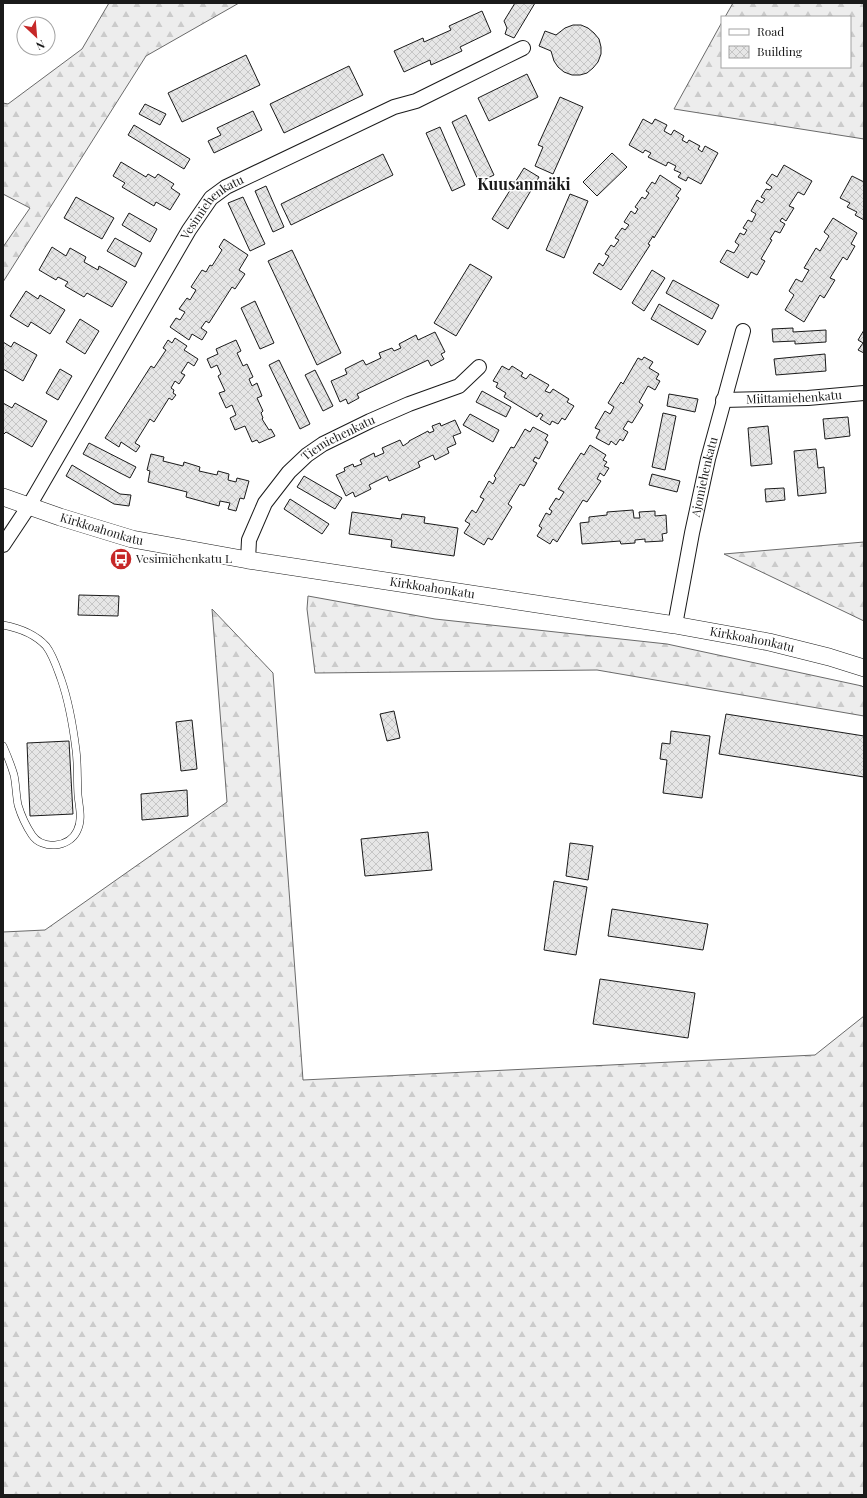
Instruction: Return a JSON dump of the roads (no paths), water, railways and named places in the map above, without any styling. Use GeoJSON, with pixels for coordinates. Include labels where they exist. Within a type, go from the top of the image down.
{"type":"FeatureCollection","features":[{"type":"Feature","properties":{"kind":"street","name":"Vesimiehenkatu"},"geometry":{"type":"LineString","coordinates":[[3,545],[29,506],[189,230],[212,198],[226,187],[311,146],[394,107],[416,101],[523,48]]}},
{"type":"Feature","properties":{"kind":"street","name":"Ajomiehenkatu"},"geometry":{"type":"LineString","coordinates":[[675,625],[692,533],[708,459],[743,331]]}},
{"type":"Feature","properties":{"kind":"street","name":"Tiemiehenkatu"},"geometry":{"type":"LineString","coordinates":[[248,560],[249,540],[265,503],[289,472],[307,455],[323,444],[370,421],[408,404],[459,386],[480,367]]}},
{"type":"Feature","properties":{"kind":"street","name":"Miittamiehenkatu"},"geometry":{"type":"LineString","coordinates":[[723,400],[808,398],[864,393]]}},
{"type":"Feature","properties":{"kind":"street","name":"Kirkkoahonkatu"},"geometry":{"type":"LineString","coordinates":[[3,497],[60,518],[132,540],[248,560],[675,625],[769,642],[829,657],[864,668]]}},
{"type":"Feature","properties":{"kind":"lane"},"geometry":{"type":"LineString","coordinates":[[3,626],[13,627],[35,636],[46,647],[56,664],[68,700],[76,751],[78,796],[81,814],[78,830],[73,837],[64,843],[53,846],[41,843],[32,836],[24,822],[18,805],[14,775],[3,746]]}},
{"type":"Feature","properties":{"kind":"place","name":"Vesimiehenkatu L"},"geometry":{"type":"Point","coordinates":[121,559]}},
{"type":"Feature","properties":{"kind":"district","name":"Kuusanmäki"},"geometry":{"type":"Point","coordinates":[524,184]}}]}
